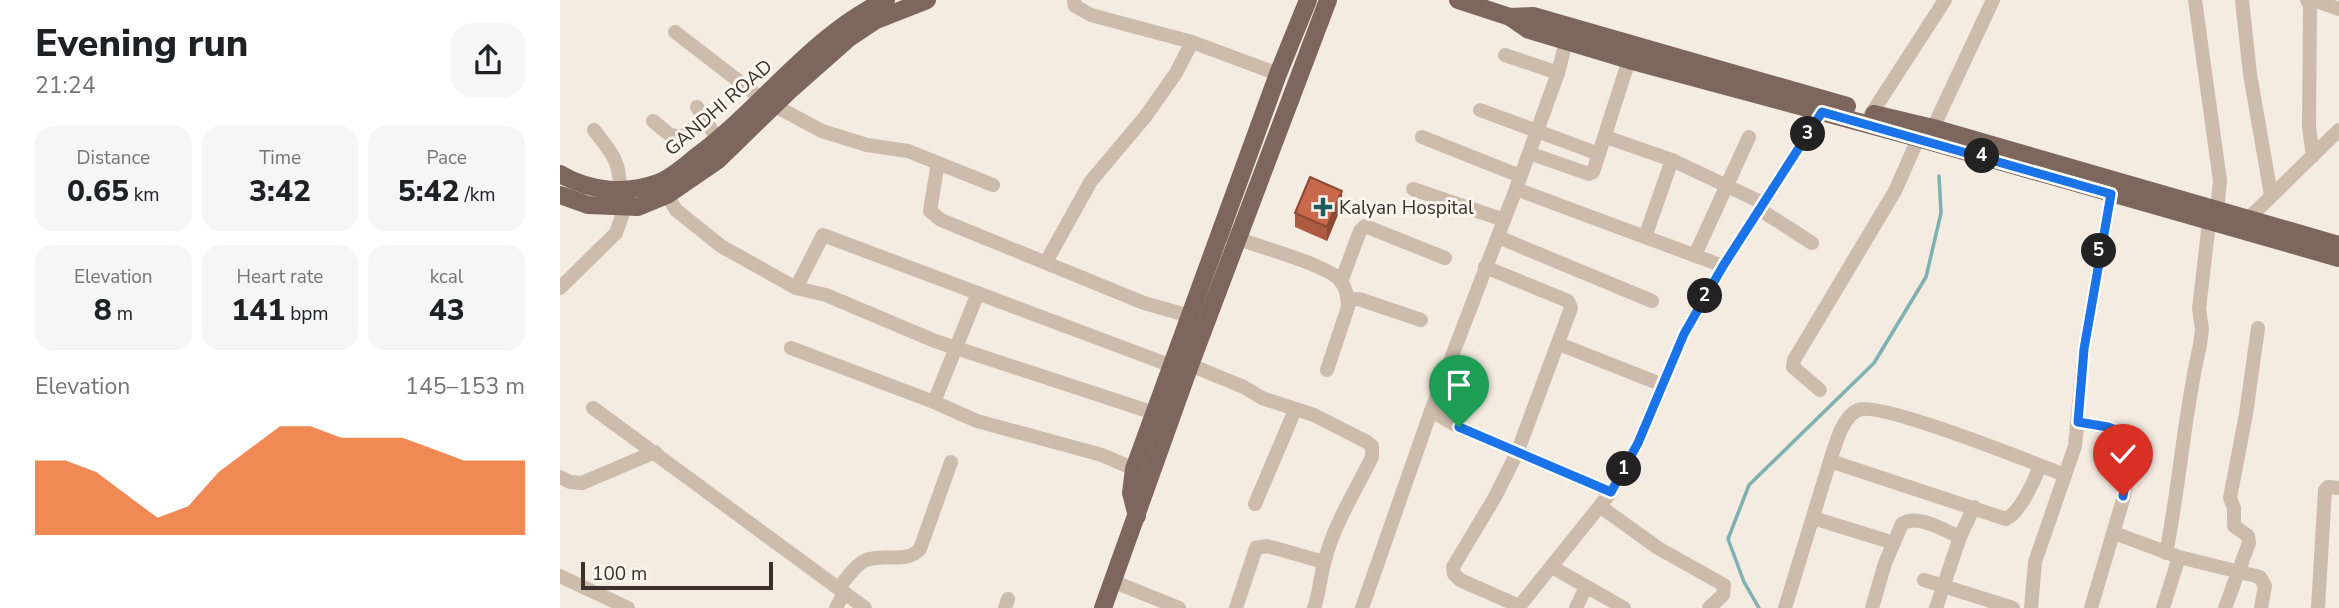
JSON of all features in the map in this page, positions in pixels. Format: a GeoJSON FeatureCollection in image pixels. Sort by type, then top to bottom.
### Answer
{"type":"FeatureCollection","features":[{"type":"Feature","properties":{"kind":"main road"},"geometry":{"type":"LineString","coordinates":[[560,195],[588,205],[620,198],[638,206],[667,195],[718,160],[768,103],[849,38],[876,20],[927,0]]}},
{"type":"Feature","properties":{"kind":"main road"},"geometry":{"type":"LineString","coordinates":[[1138,516],[1131,493],[1135,469],[1278,74],[1308,0]]}},
{"type":"Feature","properties":{"kind":"main road"},"geometry":{"type":"LineString","coordinates":[[1103,608],[1190,365],[1328,0]]}},
{"type":"Feature","properties":{"kind":"main road"},"geometry":{"type":"LineString","coordinates":[[1458,0],[1510,17],[1530,30],[1629,60],[1822,112],[1925,130],[2339,258]]}},
{"type":"Feature","properties":{"kind":"main road","name":"GANDHI ROAD"},"geometry":{"type":"LineString","coordinates":[[560,174],[579,185],[620,198],[659,183],[768,103],[822,42],[884,1]]}},
{"type":"Feature","properties":{"kind":"main road"},"geometry":{"type":"LineString","coordinates":[[1510,17],[1533,16],[1868,118]]}},
{"type":"Feature","properties":{"kind":"main road"},"geometry":{"type":"LineString","coordinates":[[1925,130],[2111,194],[2214,218],[2249,218],[2339,245]]}},
{"type":"Feature","properties":{"kind":"street"},"geometry":{"type":"LineString","coordinates":[[1074,0],[1075,6],[1091,15],[1192,42],[1278,74]]}},
{"type":"Feature","properties":{"kind":"street"},"geometry":{"type":"LineString","coordinates":[[1868,118],[1945,0]]}},
{"type":"Feature","properties":{"kind":"street"},"geometry":{"type":"LineString","coordinates":[[1820,390],[1796,372],[1793,368],[1794,360],[1895,191],[1993,0]]}},
{"type":"Feature","properties":{"kind":"street"},"geometry":{"type":"LineString","coordinates":[[2163,608],[2172,555],[2172,517],[2179,460],[2200,345],[2202,328],[2199,309],[2220,181],[2195,0]]}},
{"type":"Feature","properties":{"kind":"street"},"geometry":{"type":"LineString","coordinates":[[2242,0],[2250,74],[2271,195]]}},
{"type":"Feature","properties":{"kind":"street"},"geometry":{"type":"LineString","coordinates":[[2307,0],[2310,5],[2309,127],[2313,156]]}},
{"type":"Feature","properties":{"kind":"street"},"geometry":{"type":"LineString","coordinates":[[2313,0],[2339,9]]}},
{"type":"Feature","properties":{"kind":"street"},"geometry":{"type":"LineString","coordinates":[[675,33],[768,103],[822,131],[867,145],[908,151],[993,185]]}},
{"type":"Feature","properties":{"kind":"street"},"geometry":{"type":"LineString","coordinates":[[1362,608],[1431,411],[1558,73],[1566,41]]}},
{"type":"Feature","properties":{"kind":"street"},"geometry":{"type":"LineString","coordinates":[[1046,262],[1091,181],[1145,117],[1176,73],[1192,42]]}},
{"type":"Feature","properties":{"kind":"street"},"geometry":{"type":"LineString","coordinates":[[1505,55],[1558,73]]}},
{"type":"Feature","properties":{"kind":"street"},"geometry":{"type":"LineString","coordinates":[[1529,153],[1589,174],[1593,172],[1629,60]]}},
{"type":"Feature","properties":{"kind":"street"},"geometry":{"type":"LineString","coordinates":[[697,107],[718,140]]}},
{"type":"Feature","properties":{"kind":"street"},"geometry":{"type":"LineString","coordinates":[[1480,110],[1599,154]]}},
{"type":"Feature","properties":{"kind":"street"},"geometry":{"type":"LineString","coordinates":[[1485,267],[1567,301],[1571,308],[1517,453],[1495,497],[1457,558],[1454,573],[1460,580],[1518,607],[1611,492],[1638,443],[1684,334],[1723,266],[1822,112]]}},
{"type":"Feature","properties":{"kind":"street"},"geometry":{"type":"LineString","coordinates":[[653,121],[670,135],[682,138],[705,120]]}},
{"type":"Feature","properties":{"kind":"street"},"geometry":{"type":"LineString","coordinates":[[560,288],[616,233],[622,216],[620,170],[614,156],[594,130]]}},
{"type":"Feature","properties":{"kind":"street"},"geometry":{"type":"LineString","coordinates":[[2249,218],[2339,130]]}},
{"type":"Feature","properties":{"kind":"street"},"geometry":{"type":"LineString","coordinates":[[1422,137],[1518,183],[1645,237],[1723,266]]}},
{"type":"Feature","properties":{"kind":"street"},"geometry":{"type":"LineString","coordinates":[[1605,137],[1672,160],[1726,186],[1761,206],[1812,243]]}},
{"type":"Feature","properties":{"kind":"street"},"geometry":{"type":"LineString","coordinates":[[1695,255],[1749,137]]}},
{"type":"Feature","properties":{"kind":"street"},"geometry":{"type":"LineString","coordinates":[[1645,237],[1672,160]]}},
{"type":"Feature","properties":{"kind":"street"},"geometry":{"type":"LineString","coordinates":[[938,163],[930,211],[941,220],[1144,303],[1190,316]]}},
{"type":"Feature","properties":{"kind":"street"},"geometry":{"type":"LineString","coordinates":[[1413,189],[1504,220]]}},
{"type":"Feature","properties":{"kind":"street"},"geometry":{"type":"LineString","coordinates":[[2031,608],[2035,562],[2075,446],[2084,349],[2111,194]]}},
{"type":"Feature","properties":{"kind":"street"},"geometry":{"type":"LineString","coordinates":[[667,195],[676,210],[721,246],[796,288],[826,295],[954,348],[1154,412]]}},
{"type":"Feature","properties":{"kind":"street"},"geometry":{"type":"LineString","coordinates":[[1341,282],[1364,226],[1445,258]]}},
{"type":"Feature","properties":{"kind":"street"},"geometry":{"type":"LineString","coordinates":[[1221,232],[1307,262],[1341,282],[1348,307],[1327,370]]}},
{"type":"Feature","properties":{"kind":"street"},"geometry":{"type":"LineString","coordinates":[[796,288],[823,236],[1172,366]]}},
{"type":"Feature","properties":{"kind":"street"},"geometry":{"type":"LineString","coordinates":[[1498,237],[1652,300]]}},
{"type":"Feature","properties":{"kind":"street"},"geometry":{"type":"LineString","coordinates":[[934,402],[978,293]]}},
{"type":"Feature","properties":{"kind":"street"},"geometry":{"type":"LineString","coordinates":[[1348,300],[1359,299],[1421,320]]}},
{"type":"Feature","properties":{"kind":"street"},"geometry":{"type":"LineString","coordinates":[[2225,608],[2250,539],[2234,526],[2231,498],[2258,328]]}},
{"type":"Feature","properties":{"kind":"street"},"geometry":{"type":"LineString","coordinates":[[1559,344],[1663,385]]}},
{"type":"Feature","properties":{"kind":"street"},"geometry":{"type":"LineString","coordinates":[[790,348],[977,421],[1102,455],[1135,469]]}},
{"type":"Feature","properties":{"kind":"street"},"geometry":{"type":"LineString","coordinates":[[1190,365],[1244,387],[1262,398],[1314,415],[1367,442],[1373,451],[1333,537],[1324,562],[1314,608]]}},
{"type":"Feature","properties":{"kind":"street"},"geometry":{"type":"LineString","coordinates":[[593,408],[865,608]]}},
{"type":"Feature","properties":{"kind":"street"},"geometry":{"type":"LineString","coordinates":[[1785,608],[1830,461],[1848,417],[1858,410],[1872,408],[1937,428],[2065,475]]}},
{"type":"Feature","properties":{"kind":"street"},"geometry":{"type":"LineString","coordinates":[[1255,504],[1295,410]]}},
{"type":"Feature","properties":{"kind":"street"},"geometry":{"type":"LineString","coordinates":[[1431,411],[1459,427],[1611,492]]}},
{"type":"Feature","properties":{"kind":"street"},"geometry":{"type":"LineString","coordinates":[[2078,422],[2108,427],[2133,436],[2114,533],[2091,608]]}},
{"type":"Feature","properties":{"kind":"street"},"geometry":{"type":"LineString","coordinates":[[560,477],[570,482],[582,483],[655,452]]}},
{"type":"Feature","properties":{"kind":"street"},"geometry":{"type":"LineString","coordinates":[[1830,461],[2006,519],[2029,491],[2040,466]]}},
{"type":"Feature","properties":{"kind":"street"},"geometry":{"type":"LineString","coordinates":[[836,608],[841,590],[864,561],[878,557],[915,555],[920,549],[951,462]]}},
{"type":"Feature","properties":{"kind":"street"},"geometry":{"type":"LineString","coordinates":[[2318,608],[2325,490],[2328,487],[2339,488]]}},
{"type":"Feature","properties":{"kind":"street"},"geometry":{"type":"LineString","coordinates":[[1601,507],[1658,548],[1724,585],[1723,594],[1709,608]]}},
{"type":"Feature","properties":{"kind":"street"},"geometry":{"type":"LineString","coordinates":[[1936,608],[1960,537],[1974,508]]}},
{"type":"Feature","properties":{"kind":"street"},"geometry":{"type":"LineString","coordinates":[[1813,518],[1894,542]]}},
{"type":"Feature","properties":{"kind":"street"},"geometry":{"type":"LineString","coordinates":[[1872,608],[1885,563],[1902,524],[1910,519],[1960,537]]}},
{"type":"Feature","properties":{"kind":"street"},"geometry":{"type":"LineString","coordinates":[[2114,533],[2172,555],[2260,577],[2265,586],[2260,608]]}},
{"type":"Feature","properties":{"kind":"street"},"geometry":{"type":"LineString","coordinates":[[1236,608],[1256,548],[1267,546],[1324,562]]}},
{"type":"Feature","properties":{"kind":"street"},"geometry":{"type":"LineString","coordinates":[[1552,567],[1624,608]]}},
{"type":"Feature","properties":{"kind":"street"},"geometry":{"type":"LineString","coordinates":[[560,576],[628,608]]}},
{"type":"Feature","properties":{"kind":"street"},"geometry":{"type":"LineString","coordinates":[[1924,580],[2007,607]]}},
{"type":"Feature","properties":{"kind":"street"},"geometry":{"type":"LineString","coordinates":[[1112,581],[1179,608]]}},
{"type":"Feature","properties":{"kind":"street"},"geometry":{"type":"LineString","coordinates":[[1576,608],[1586,587]]}},
{"type":"Feature","properties":{"kind":"building"},"geometry":{"type":"Polygon","coordinates":[[[1310,177],[1342,191],[1327,227],[1295,213],[1310,177]]]}},
{"type":"Feature","properties":{"kind":"waterway"},"geometry":{"type":"LineString","coordinates":[[1759,608],[1744,582],[1728,539],[1749,485],[1874,363],[1926,277],[1941,213],[1939,176]]}},
{"type":"Feature","properties":{"kind":"place","name":"Kalyan Hospital"},"geometry":{"type":"Point","coordinates":[1323,207]}},
{"type":"Feature","properties":{"kind":"route"},"geometry":{"type":"LineString","coordinates":[[1459,427],[1611,492],[1638,443],[1684,334],[1723,266],[1822,112],[2111,194],[2084,349],[2078,422],[2108,427],[2133,436],[2123,496]]}}]}
